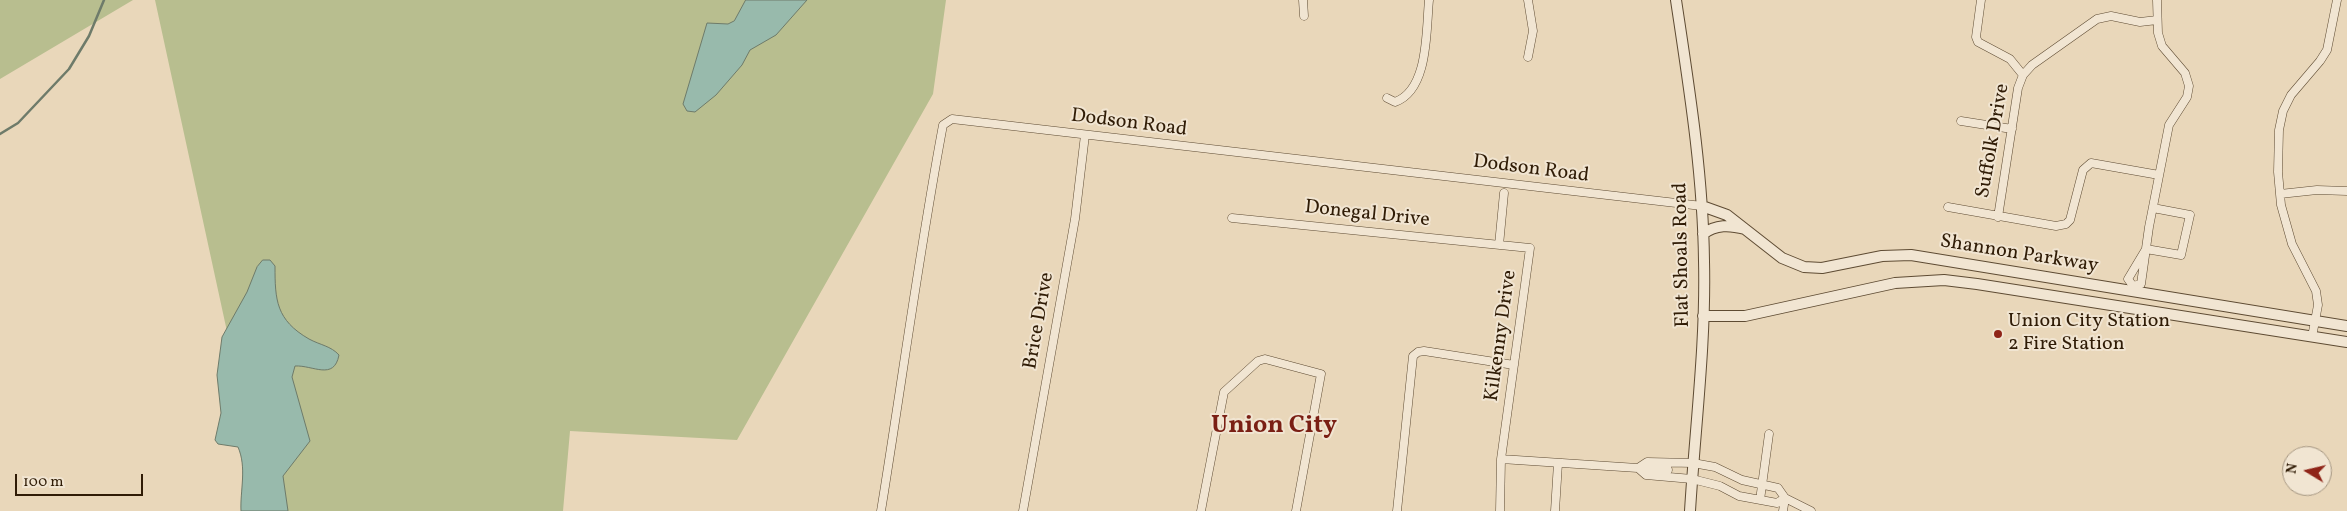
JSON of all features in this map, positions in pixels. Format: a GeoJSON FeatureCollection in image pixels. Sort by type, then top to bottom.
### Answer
{"type":"FeatureCollection","features":[{"type":"Feature","properties":{"kind":"street"},"geometry":{"type":"LineString","coordinates":[[1303,0],[1304,16]]}},
{"type":"Feature","properties":{"kind":"street"},"geometry":{"type":"LineString","coordinates":[[1387,98],[1395,102],[1402,99],[1414,87],[1421,72],[1429,0]]}},
{"type":"Feature","properties":{"kind":"street"},"geometry":{"type":"LineString","coordinates":[[1528,0],[1533,31],[1528,57]]}},
{"type":"Feature","properties":{"kind":"street","name":"Flat Shoals Road"},"geometry":{"type":"LineString","coordinates":[[1676,0],[1695,130],[1703,234],[1703,316],[1690,511]]}},
{"type":"Feature","properties":{"kind":"street"},"geometry":{"type":"LineString","coordinates":[[1981,0],[1976,37],[1978,42],[2010,59],[2023,75]]}},
{"type":"Feature","properties":{"kind":"street"},"geometry":{"type":"LineString","coordinates":[[2153,208],[2190,215],[2181,255],[2146,249],[2153,208],[2159,175],[2170,125],[2187,97],[2189,86],[2185,73],[2162,46],[2158,34],[2158,0]]}},
{"type":"Feature","properties":{"kind":"street"},"geometry":{"type":"LineString","coordinates":[[2312,337],[2318,305],[2316,291],[2292,244],[2280,194],[2278,172],[2280,130],[2283,111],[2291,95],[2327,50],[2337,0]]}},
{"type":"Feature","properties":{"kind":"street","name":"Suffolk Drive"},"geometry":{"type":"LineString","coordinates":[[1998,216],[2018,88],[2023,75],[2032,65],[2097,19],[2111,16],[2140,22],[2157,20]]}},
{"type":"Feature","properties":{"kind":"street","name":"Dodson Road"},"geometry":{"type":"LineString","coordinates":[[881,511],[908,344],[926,213],[943,124],[952,119],[1702,206]]}},
{"type":"Feature","properties":{"kind":"street"},"geometry":{"type":"LineString","coordinates":[[1961,121],[2012,129]]}},
{"type":"Feature","properties":{"kind":"street","name":"Brice Drive"},"geometry":{"type":"LineString","coordinates":[[1023,511],[1074,219],[1085,135]]}},
{"type":"Feature","properties":{"kind":"street"},"geometry":{"type":"LineString","coordinates":[[1948,207],[2056,226],[2066,224],[2073,215],[2082,170],[2091,163],[2159,175]]}},
{"type":"Feature","properties":{"kind":"street"},"geometry":{"type":"LineString","coordinates":[[2280,194],[2317,190],[2347,191]]}},
{"type":"Feature","properties":{"kind":"street","name":"Kilkenny Drive"},"geometry":{"type":"LineString","coordinates":[[1500,511],[1502,459],[1530,248],[1499,245],[1504,193]]}},
{"type":"Feature","properties":{"kind":"street","name":"Shannon Parkway"},"geometry":{"type":"LineString","coordinates":[[1702,206],[1727,215],[1749,230],[1782,258],[1804,267],[1822,268],[1882,256],[1911,255],[2347,326]]}},
{"type":"Feature","properties":{"kind":"street","name":"Donegal Drive"},"geometry":{"type":"LineString","coordinates":[[1232,218],[1499,245]]}},
{"type":"Feature","properties":{"kind":"street"},"geometry":{"type":"LineString","coordinates":[[1703,234],[1711,228],[1723,226],[1749,230]]}},
{"type":"Feature","properties":{"kind":"street","name":"Shannon Parkway"},"geometry":{"type":"LineString","coordinates":[[1703,316],[1744,316],[1880,285],[1944,280],[2347,342]]}},
{"type":"Feature","properties":{"kind":"street"},"geometry":{"type":"LineString","coordinates":[[1397,511],[1413,356],[1418,352],[1424,351],[1514,365]]}},
{"type":"Feature","properties":{"kind":"street"},"geometry":{"type":"LineString","coordinates":[[1202,511],[1224,392],[1258,361],[1265,359],[1321,374],[1296,511]]}},
{"type":"Feature","properties":{"kind":"street"},"geometry":{"type":"LineString","coordinates":[[1760,500],[1769,434]]}},
{"type":"Feature","properties":{"kind":"street"},"geometry":{"type":"LineString","coordinates":[[1502,459],[1638,468],[1647,462],[1692,479],[1720,486],[1739,496],[1777,503],[1785,498]]}},
{"type":"Feature","properties":{"kind":"street"},"geometry":{"type":"LineString","coordinates":[[1555,511],[1558,463]]}},
{"type":"Feature","properties":{"kind":"street"},"geometry":{"type":"LineString","coordinates":[[1638,468],[1646,475],[1693,463],[1715,468],[1742,480],[1778,488],[1785,498],[1811,511]]}},
{"type":"Feature","properties":{"kind":"street"},"geometry":{"type":"LineString","coordinates":[[1783,511],[1785,498]]}},
{"type":"Feature","properties":{"kind":"green space"},"geometry":{"type":"Polygon","coordinates":[[[0,0],[133,0],[0,79],[0,0]]]}},
{"type":"Feature","properties":{"kind":"green space"},"geometry":{"type":"Polygon","coordinates":[[[155,0],[946,0],[933,94],[737,440],[570,431],[563,511],[266,511],[155,0]]]}},
{"type":"Feature","properties":{"kind":"shaded area"},"geometry":{"type":"Polygon","coordinates":[[[746,0],[807,0],[776,35],[750,50],[742,65],[716,95],[695,112],[687,111],[683,104],[707,23],[728,24],[734,21],[746,0]]]}},
{"type":"Feature","properties":{"kind":"shaded area"},"geometry":{"type":"Polygon","coordinates":[[[263,260],[270,260],[275,266],[277,299],[284,317],[298,332],[339,355],[333,368],[328,370],[295,366],[292,377],[310,441],[283,476],[288,511],[241,511],[243,471],[241,455],[238,447],[218,444],[215,440],[221,413],[217,375],[222,337],[247,292],[257,267],[263,260]]]}},
{"type":"Feature","properties":{"kind":"waterway"},"geometry":{"type":"LineString","coordinates":[[0,134],[18,123],[69,69],[89,36],[104,0]]}},
{"type":"Feature","properties":{"kind":"place","name":"Union City Station 2 Fire Station"},"geometry":{"type":"Point","coordinates":[1998,334]}},
{"type":"Feature","properties":{"kind":"district","name":"Union City"},"geometry":{"type":"Point","coordinates":[1274,427]}}]}
